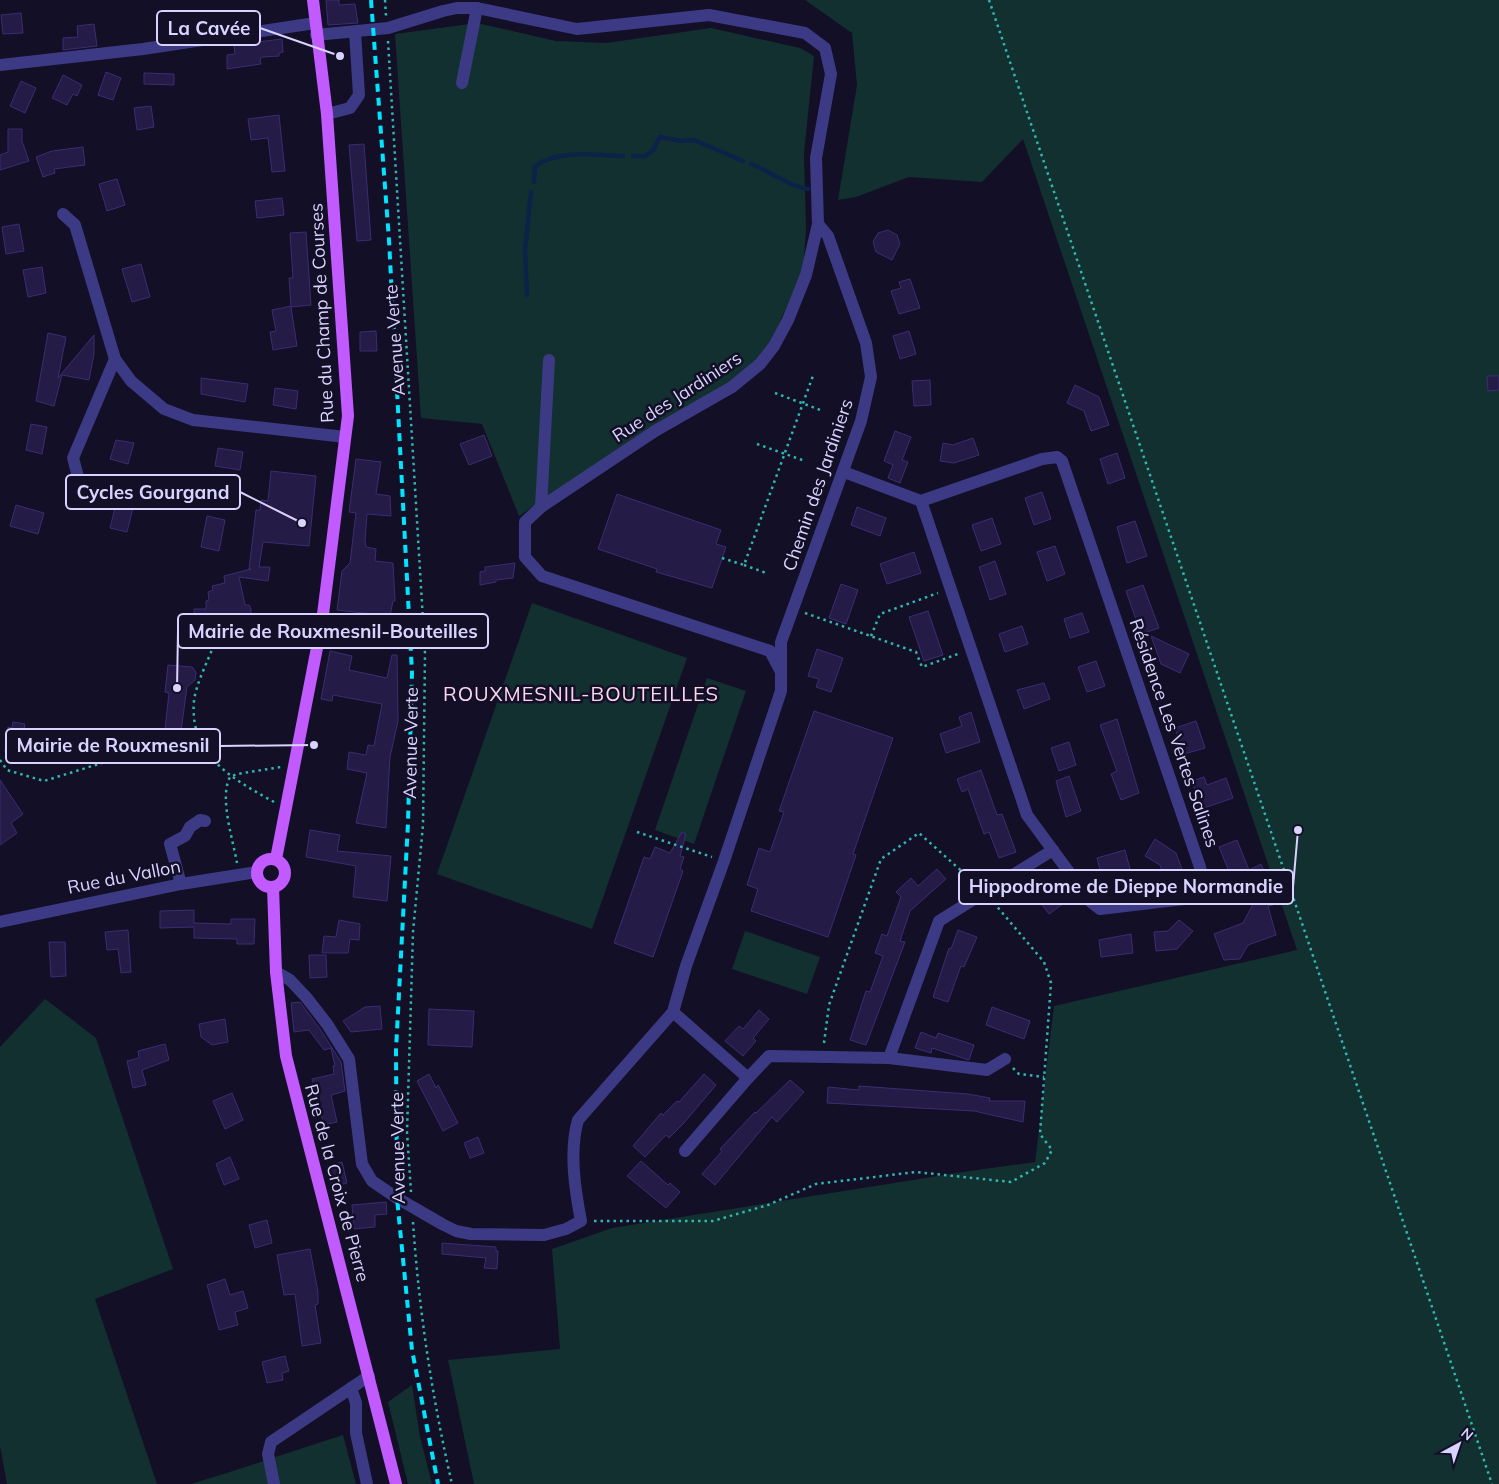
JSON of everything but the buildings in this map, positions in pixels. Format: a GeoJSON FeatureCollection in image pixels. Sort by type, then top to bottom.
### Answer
{"type":"FeatureCollection","features":[{"type":"Feature","properties":{"kind":"main road","name":"Rue du Champ de Courses"},"geometry":{"type":"LineString","coordinates":[[276,859],[292,767],[322,622],[348,416],[345,350],[327,114],[315,29],[313,0]]}},
{"type":"Feature","properties":{"kind":"main road"},"geometry":{"type":"LineString","coordinates":[[276,859],[283,865],[285,874],[281,883],[273,887],[263,885],[256,872],[263,861],[276,859]]}},
{"type":"Feature","properties":{"kind":"main road","name":"Rue de la Croix de Pierre"},"geometry":{"type":"LineString","coordinates":[[273,887],[276,972],[281,1026],[295,1096],[396,1484]]}},
{"type":"Feature","properties":{"kind":"street","name":"Rue des Jardiniers"},"geometry":{"type":"LineString","coordinates":[[0,65],[315,29],[355,32],[388,28],[457,8],[477,8],[577,29],[709,15],[805,33],[825,48],[831,74],[816,158],[818,224],[806,275],[788,320],[774,346],[760,364],[739,374],[541,508],[525,522],[525,557],[542,576],[770,651],[782,674]]}},
{"type":"Feature","properties":{"kind":"street"},"geometry":{"type":"LineString","coordinates":[[462,83],[477,8]]}},
{"type":"Feature","properties":{"kind":"street"},"geometry":{"type":"LineString","coordinates":[[327,114],[350,108],[359,95],[355,32]]}},
{"type":"Feature","properties":{"kind":"street"},"geometry":{"type":"LineString","coordinates":[[63,214],[75,225],[115,359],[131,381],[164,409],[192,420],[345,437]]}},
{"type":"Feature","properties":{"kind":"street","name":"Chemin des Jardiniers"},"geometry":{"type":"LineString","coordinates":[[673,1012],[686,966],[724,861],[781,691],[781,642],[862,421],[871,377],[866,343],[828,236],[818,224]]}},
{"type":"Feature","properties":{"kind":"street"},"geometry":{"type":"LineString","coordinates":[[80,484],[73,458],[115,359]]}},
{"type":"Feature","properties":{"kind":"street"},"geometry":{"type":"LineString","coordinates":[[541,508],[549,360]]}},
{"type":"Feature","properties":{"kind":"street","name":"Résidence Les Vertes Salines"},"geometry":{"type":"LineString","coordinates":[[1057,457],[1062,461],[1204,881],[1202,888],[1184,899],[1100,909],[1091,902],[1027,815],[921,501],[1042,459],[1057,457]]}},
{"type":"Feature","properties":{"kind":"street"},"geometry":{"type":"LineString","coordinates":[[844,472],[921,501]]}},
{"type":"Feature","properties":{"kind":"street"},"geometry":{"type":"LineString","coordinates":[[181,884],[170,844],[185,836],[190,828],[200,820],[205,821]]}},
{"type":"Feature","properties":{"kind":"street"},"geometry":{"type":"LineString","coordinates":[[890,1058],[939,921],[1053,850]]}},
{"type":"Feature","properties":{"kind":"street","name":"Rue du Vallon"},"geometry":{"type":"LineString","coordinates":[[0,922],[181,884],[256,872]]}},
{"type":"Feature","properties":{"kind":"street"},"geometry":{"type":"LineString","coordinates":[[276,972],[290,980],[306,997],[327,1024],[349,1059],[364,1170],[379,1187],[449,1227],[471,1234],[544,1236],[566,1230],[582,1221],[576,1196],[574,1134],[578,1120],[673,1012],[748,1078]]}},
{"type":"Feature","properties":{"kind":"street"},"geometry":{"type":"LineString","coordinates":[[685,1151],[769,1056],[890,1058],[987,1070],[1005,1059]]}},
{"type":"Feature","properties":{"kind":"street"},"geometry":{"type":"LineString","coordinates":[[274,1484],[268,1454],[271,1442],[369,1376]]}},
{"type":"Feature","properties":{"kind":"street"},"geometry":{"type":"LineString","coordinates":[[351,1388],[356,1403],[356,1433],[367,1484]]}},
{"type":"Feature","properties":{"kind":"path","name":"Avenue Verte"},"geometry":{"type":"LineString","coordinates":[[385,0],[425,653],[423,825],[413,932],[408,1132],[412,1206],[426,1356],[437,1419],[452,1484]]}},
{"type":"Feature","properties":{"kind":"path"},"geometry":{"type":"LineString","coordinates":[[989,0],[1492,1484]]}},
{"type":"Feature","properties":{"kind":"path"},"geometry":{"type":"LineString","coordinates":[[744,565],[814,373]]}},
{"type":"Feature","properties":{"kind":"path"},"geometry":{"type":"LineString","coordinates":[[775,393],[823,411]]}},
{"type":"Feature","properties":{"kind":"path"},"geometry":{"type":"LineString","coordinates":[[757,444],[805,461]]}},
{"type":"Feature","properties":{"kind":"path"},"geometry":{"type":"LineString","coordinates":[[722,558],[766,573]]}},
{"type":"Feature","properties":{"kind":"path"},"geometry":{"type":"LineString","coordinates":[[871,636],[880,614],[951,588]]}},
{"type":"Feature","properties":{"kind":"path"},"geometry":{"type":"LineString","coordinates":[[794,609],[916,652],[922,667],[971,649]]}},
{"type":"Feature","properties":{"kind":"path"},"geometry":{"type":"LineString","coordinates":[[287,802],[275,803],[230,777],[212,759],[197,736],[194,701],[213,647],[312,619],[322,622]]}},
{"type":"Feature","properties":{"kind":"path"},"geometry":{"type":"LineString","coordinates":[[0,760],[8,770],[44,781],[160,745],[181,744],[197,736]]}},
{"type":"Feature","properties":{"kind":"path"},"geometry":{"type":"LineString","coordinates":[[239,874],[226,802],[226,783],[230,777],[282,767],[292,767]]}},
{"type":"Feature","properties":{"kind":"path"},"geometry":{"type":"LineString","coordinates":[[637,832],[724,861]]}},
{"type":"Feature","properties":{"kind":"path"},"geometry":{"type":"LineString","coordinates":[[582,1221],[713,1222],[768,1206],[816,1184],[916,1172],[1012,1182],[1045,1162],[1052,1150],[1040,1134],[1051,983],[1044,962],[985,892],[919,833],[881,859],[829,1005],[822,1057]]}},
{"type":"Feature","properties":{"kind":"path"},"geometry":{"type":"LineString","coordinates":[[1005,1059],[1019,1074],[1044,1077]]}},
{"type":"Feature","properties":{"kind":"green space"},"geometry":{"type":"Polygon","coordinates":[[[805,0],[1499,0],[1499,1484],[474,1484],[448,1360],[560,1349],[552,1249],[612,1228],[1035,1162],[1054,1006],[1297,950],[1023,139],[982,182],[909,177],[856,197],[838,200],[857,85],[852,33],[805,0]]]}},
{"type":"Feature","properties":{"kind":"green space"},"geometry":{"type":"Polygon","coordinates":[[[477,23],[556,41],[606,43],[711,28],[800,48],[814,56],[804,153],[806,230],[803,270],[773,338],[743,376],[655,424],[519,516],[482,424],[421,418],[395,34],[477,23]]]}},
{"type":"Feature","properties":{"kind":"green space"},"geometry":{"type":"Polygon","coordinates":[[[532,603],[687,658],[592,929],[437,874],[532,603]]]}},
{"type":"Feature","properties":{"kind":"green space"},"geometry":{"type":"Polygon","coordinates":[[[707,678],[746,691],[694,844],[655,830],[707,678]]]}},
{"type":"Feature","properties":{"kind":"green space"},"geometry":{"type":"Polygon","coordinates":[[[745,931],[820,957],[807,994],[732,969],[745,931]]]}},
{"type":"Feature","properties":{"kind":"green space"},"geometry":{"type":"Polygon","coordinates":[[[45,999],[96,1038],[173,1269],[95,1299],[157,1484],[7,1484],[0,1446],[0,1047],[45,999]]]}},
{"type":"Feature","properties":{"kind":"green space"},"geometry":{"type":"Polygon","coordinates":[[[412,1385],[420,1437],[432,1484],[408,1484],[388,1402],[412,1385]]]}},
{"type":"Feature","properties":{"kind":"green space"},"geometry":{"type":"Polygon","coordinates":[[[343,1435],[356,1484],[191,1484],[229,1472],[343,1435]]]}},
{"type":"Feature","properties":{"kind":"waterway"},"geometry":{"type":"LineString","coordinates":[[633,156],[645,156],[653,150],[660,137],[681,141],[694,140],[743,161]]}},
{"type":"Feature","properties":{"kind":"waterway"},"geometry":{"type":"LineString","coordinates":[[534,182],[535,166],[555,157],[577,154],[623,156]]}},
{"type":"Feature","properties":{"kind":"waterway"},"geometry":{"type":"LineString","coordinates":[[751,164],[786,182],[808,189]]}},
{"type":"Feature","properties":{"kind":"waterway"},"geometry":{"type":"LineString","coordinates":[[527,295],[525,249],[531,192]]}},
{"type":"Feature","properties":{"kind":"railway"},"geometry":{"type":"LineString","coordinates":[[371,0],[389,240],[412,673],[408,823],[396,1050],[397,1198],[412,1350],[438,1484]]}},
{"type":"Feature","properties":{"kind":"place","name":"La Cavée"},"geometry":{"type":"Point","coordinates":[340,56]}},
{"type":"Feature","properties":{"kind":"place","name":"Cycles Gourgand"},"geometry":{"type":"Point","coordinates":[302,523]}},
{"type":"Feature","properties":{"kind":"place","name":"Mairie de Rouxmesnil-Bouteilles"},"geometry":{"type":"Point","coordinates":[177,688]}},
{"type":"Feature","properties":{"kind":"place","name":"Mairie de Rouxmesnil"},"geometry":{"type":"Point","coordinates":[314,745]}},
{"type":"Feature","properties":{"kind":"place","name":"Hippodrome de Dieppe Normandie"},"geometry":{"type":"Point","coordinates":[1298,830]}},
{"type":"Feature","properties":{"kind":"district","name":"ROUXMESNIL-BOUTEILLES"},"geometry":{"type":"Point","coordinates":[581,694]}}]}
